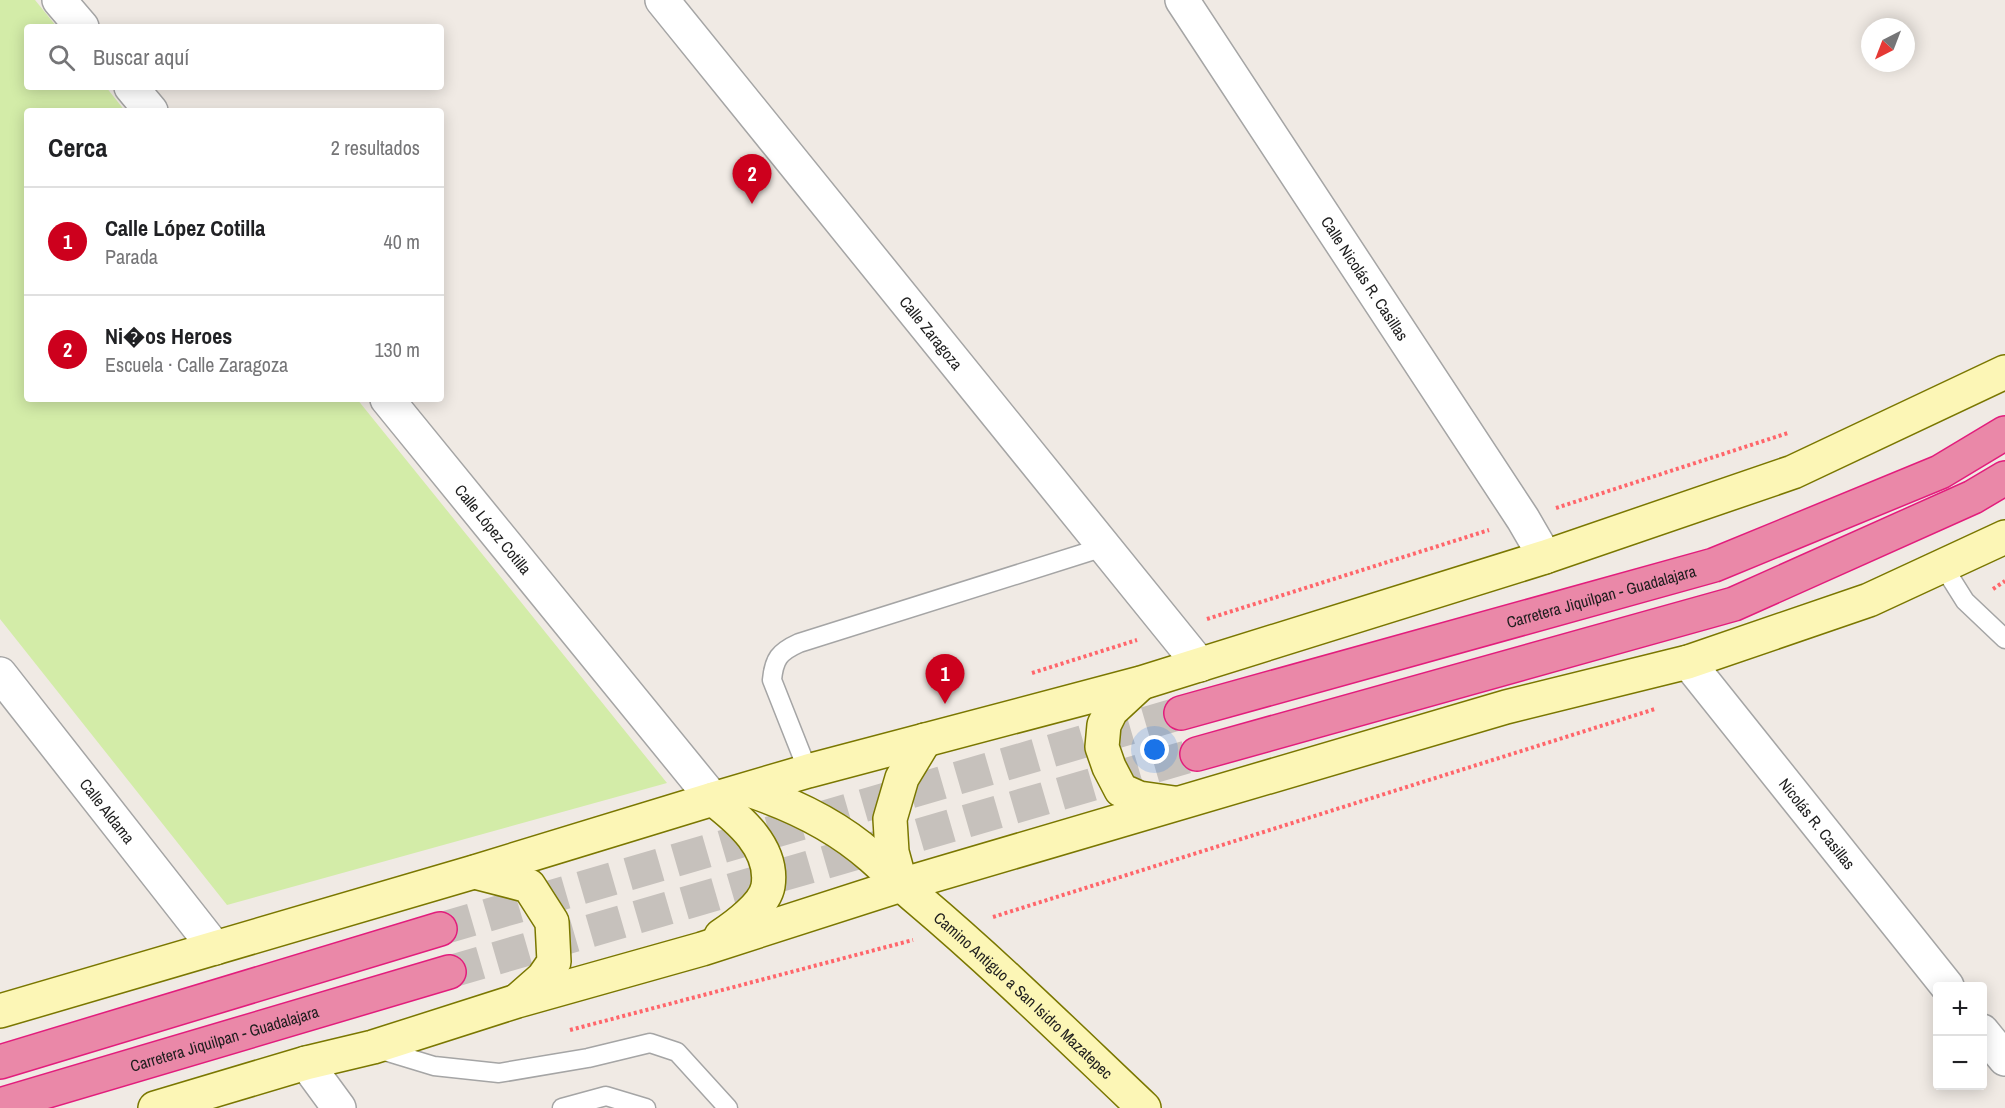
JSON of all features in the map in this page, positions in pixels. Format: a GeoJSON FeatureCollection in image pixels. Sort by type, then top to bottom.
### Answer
{"type":"FeatureCollection","features":[{"type":"Feature","properties":{"kind":"highway","name":"Carretera Jiquilpan - Guadalajara"},"geometry":{"type":"LineString","coordinates":[[1181,713],[1714,565],[1940,472],[2005,433]]}},
{"type":"Feature","properties":{"kind":"highway"},"geometry":{"type":"LineString","coordinates":[[1197,754],[1734,604],[1972,497],[2005,478]]}},
{"type":"Feature","properties":{"kind":"highway"},"geometry":{"type":"LineString","coordinates":[[0,1062],[440,929]]}},
{"type":"Feature","properties":{"kind":"highway","name":"Carretera Jiquilpan - Guadalajara"},"geometry":{"type":"LineString","coordinates":[[0,1105],[450,972]]}},
{"type":"Feature","properties":{"kind":"street"},"geometry":{"type":"LineString","coordinates":[[59,0],[79,24]]}},
{"type":"Feature","properties":{"kind":"street","name":"Calle Zaragoza"},"geometry":{"type":"LineString","coordinates":[[662,0],[1200,665]]}},
{"type":"Feature","properties":{"kind":"street","name":"Calle Nicolás R. Casillas"},"geometry":{"type":"LineString","coordinates":[[1182,0],[1523,519],[1545,557]]}},
{"type":"Feature","properties":{"kind":"street"},"geometry":{"type":"LineString","coordinates":[[133,90],[148,108]]}},
{"type":"Feature","properties":{"kind":"street"},"geometry":{"type":"LineString","coordinates":[[0,1011],[808,771],[1141,683],[1545,557],[1793,472],[2005,372]]}},
{"type":"Feature","properties":{"kind":"street","name":"Calle López Cotilla"},"geometry":{"type":"LineString","coordinates":[[389,402],[713,799]]}},
{"type":"Feature","properties":{"kind":"street"},"geometry":{"type":"LineString","coordinates":[[155,1108],[202,1102],[306,1063],[373,1047],[517,1001],[702,949],[901,885],[1506,706],[1688,662],[1869,600],[2005,537]]}},
{"type":"Feature","properties":{"kind":"street","name":"Nicolás R. Casillas"},"geometry":{"type":"LineString","coordinates":[[1688,662],[1943,982]]}},
{"type":"Feature","properties":{"kind":"street","name":"Calle Aldama"},"geometry":{"type":"LineString","coordinates":[[0,674],[215,948]]}},
{"type":"Feature","properties":{"kind":"street"},"geometry":{"type":"LineString","coordinates":[[1141,683],[1111,711],[1104,724],[1102,747],[1121,790],[1139,798],[1179,803]]}},
{"type":"Feature","properties":{"kind":"street"},"geometry":{"type":"LineString","coordinates":[[901,885],[892,852],[890,819],[902,778],[926,740]]}},
{"type":"Feature","properties":{"kind":"street","name":"Camino Antiguo a San Isidro Mazatepec"},"geometry":{"type":"LineString","coordinates":[[749,790],[788,803],[827,824],[872,857],[901,885],[954,929],[1144,1108]]}},
{"type":"Feature","properties":{"kind":"street"},"geometry":{"type":"LineString","coordinates":[[702,949],[735,927],[758,905],[768,887],[768,867],[760,848],[747,828],[713,799]]}},
{"type":"Feature","properties":{"kind":"street"},"geometry":{"type":"LineString","coordinates":[[474,872],[529,886],[552,922],[554,962],[543,978],[517,1001]]}},
{"type":"Feature","properties":{"kind":"street"},"geometry":{"type":"LineString","coordinates":[[1987,1036],[2005,1059]]}},
{"type":"Feature","properties":{"kind":"street"},"geometry":{"type":"LineString","coordinates":[[306,1063],[339,1108]]}},
{"type":"Feature","properties":{"kind":"lane"},"geometry":{"type":"LineString","coordinates":[[808,771],[771,680],[773,664],[784,650],[798,643],[1104,547]]}},
{"type":"Feature","properties":{"kind":"lane"},"geometry":{"type":"LineString","coordinates":[[1943,566],[1965,601],[2005,639]]}},
{"type":"Feature","properties":{"kind":"lane"},"geometry":{"type":"LineString","coordinates":[[373,1047],[434,1066],[499,1073],[588,1058],[650,1043],[677,1052],[728,1108]]}},
{"type":"Feature","properties":{"kind":"lane"},"geometry":{"type":"LineString","coordinates":[[562,1108],[606,1096],[646,1108]]}},
{"type":"Feature","properties":{"kind":"path"},"geometry":{"type":"LineString","coordinates":[[1523,519],[1796,430]]}},
{"type":"Feature","properties":{"kind":"path"},"geometry":{"type":"LineString","coordinates":[[561,1033],[954,929],[1656,709]]}},
{"type":"Feature","properties":{"kind":"green space"},"geometry":{"type":"Polygon","coordinates":[[[0,0],[35,0],[55,24],[24,24],[24,90],[108,90],[123,108],[24,108],[24,402],[359,402],[667,783],[227,905],[0,619],[0,0]]]}},
{"type":"Feature","properties":{"kind":"tunnel"},"geometry":{"type":"LineString","coordinates":[[440,929],[1181,713]]}},
{"type":"Feature","properties":{"kind":"tunnel"},"geometry":{"type":"LineString","coordinates":[[449,972],[1197,754]]}},
{"type":"Feature","properties":{"kind":"place","name":"Ni�os Heroes"},"geometry":{"type":"Point","coordinates":[752,204]}},
{"type":"Feature","properties":{"kind":"place","name":"Calle López Cotilla"},"geometry":{"type":"Point","coordinates":[945,704]}}]}
